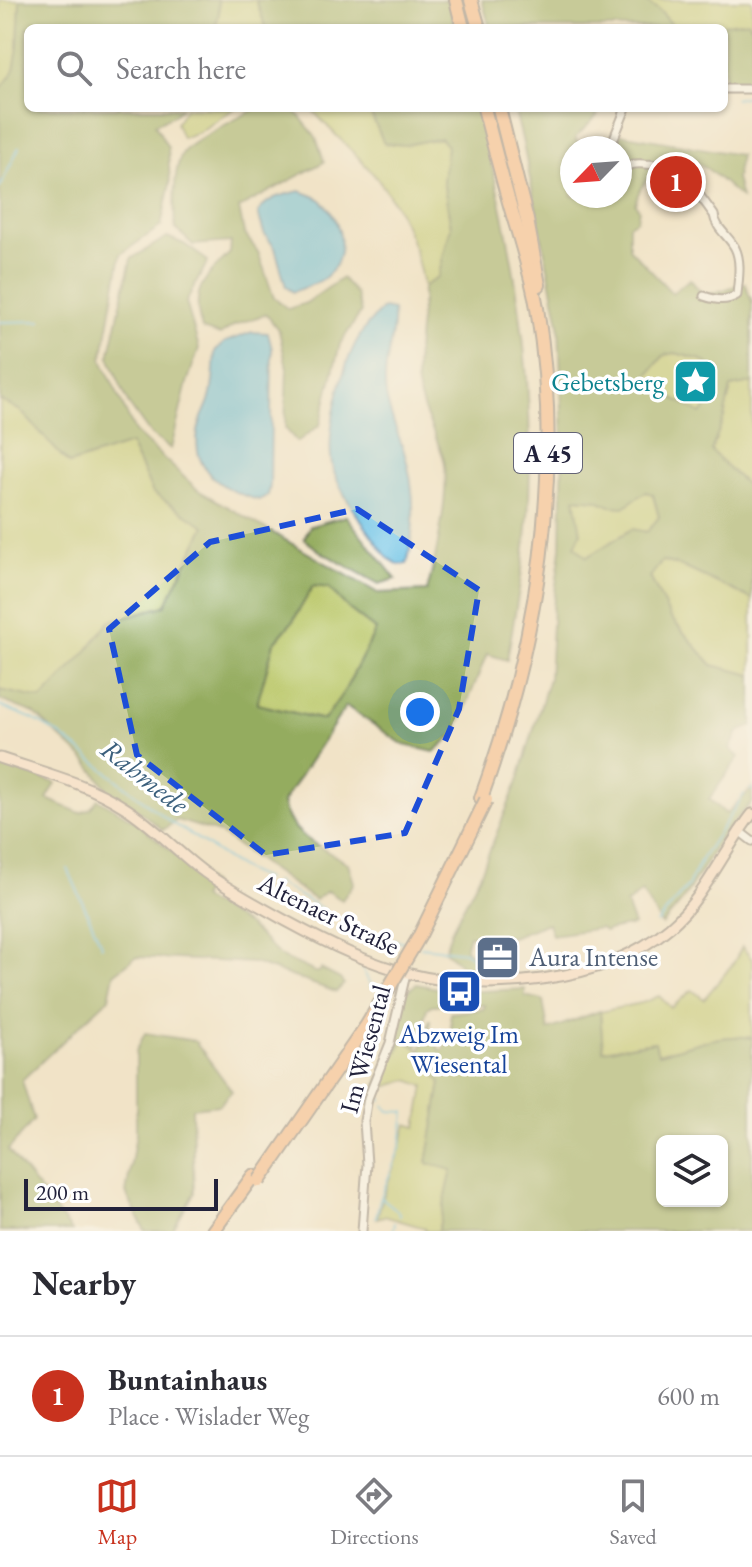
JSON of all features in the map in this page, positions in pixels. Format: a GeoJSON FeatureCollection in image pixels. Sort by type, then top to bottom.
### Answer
{"type":"FeatureCollection","features":[{"type":"Feature","properties":{"kind":"highway"},"geometry":{"type":"LineString","coordinates":[[456,0],[462,24]]}},
{"type":"Feature","properties":{"kind":"highway"},"geometry":{"type":"LineString","coordinates":[[471,0],[478,24]]}},
{"type":"Feature","properties":{"kind":"highway","name":"A 45"},"geometry":{"type":"LineString","coordinates":[[484,799],[529,635],[542,543],[548,439],[537,306],[485,112]]}},
{"type":"Feature","properties":{"kind":"highway","name":"A 45"},"geometry":{"type":"LineString","coordinates":[[221,1231],[367,1025],[419,937],[484,799],[519,698],[534,636],[547,545],[552,464],[550,380],[539,279],[500,112]]}},
{"type":"Feature","properties":{"kind":"highway","name":"A 45"},"geometry":{"type":"LineString","coordinates":[[213,1231],[256,1178]]}},
{"type":"Feature","properties":{"kind":"main road","name":"Altenaer Straße"},"geometry":{"type":"LineString","coordinates":[[0,758],[79,785],[124,806],[204,871],[242,897],[356,957],[406,974],[459,983],[509,983],[577,972],[637,950],[672,925],[692,904],[752,814]]}},
{"type":"Feature","properties":{"kind":"street"},"geometry":{"type":"LineString","coordinates":[[728,89],[752,89]]}},
{"type":"Feature","properties":{"kind":"street"},"geometry":{"type":"LineString","coordinates":[[615,136],[624,112]]}},
{"type":"Feature","properties":{"kind":"street"},"geometry":{"type":"LineString","coordinates":[[632,165],[659,164],[682,173],[735,248],[739,262],[737,295],[730,299],[713,300],[704,296]]}},
{"type":"Feature","properties":{"kind":"street"},"geometry":{"type":"LineString","coordinates":[[739,831],[752,841]]}},
{"type":"Feature","properties":{"kind":"street","name":"Im Wiesental"},"geometry":{"type":"LineString","coordinates":[[362,1231],[367,1164],[364,1121],[368,1098],[390,1043],[406,974]]}},
{"type":"Feature","properties":{"kind":"highlighted area"},"geometry":{"type":"Polygon","coordinates":[[[357,509],[479,590],[459,709],[405,833],[266,855],[137,755],[109,629],[210,542],[357,509]]]}},
{"type":"Feature","properties":{"kind":"green space"},"geometry":{"type":"Polygon","coordinates":[[[0,0],[20,0],[14,72],[0,90],[0,0]]]}},
{"type":"Feature","properties":{"kind":"green space"},"geometry":{"type":"Polygon","coordinates":[[[20,0],[218,0],[216,24],[24,24],[24,112],[177,112],[155,124],[168,148],[170,184],[161,226],[121,254],[102,360],[135,432],[198,490],[378,593],[427,591],[438,543],[445,469],[443,456],[419,396],[416,365],[423,287],[438,277],[451,227],[443,180],[447,146],[440,138],[405,145],[384,143],[370,112],[478,112],[510,252],[528,399],[528,518],[514,620],[507,660],[487,654],[455,734],[434,752],[404,745],[346,706],[283,802],[286,813],[299,832],[348,863],[354,883],[342,900],[327,891],[315,900],[219,833],[177,820],[163,830],[110,792],[87,762],[34,713],[0,700],[0,690],[42,699],[110,621],[165,606],[205,526],[153,493],[130,444],[69,464],[21,411],[0,400],[0,90],[14,71],[20,0]],[[313,586],[293,621],[274,643],[257,704],[324,720],[345,690],[376,630],[329,588],[313,586]]]}},
{"type":"Feature","properties":{"kind":"green space"},"geometry":{"type":"Polygon","coordinates":[[[218,0],[256,0],[265,24],[216,24],[218,0]]]}},
{"type":"Feature","properties":{"kind":"green space"},"geometry":{"type":"Polygon","coordinates":[[[256,0],[448,0],[454,24],[265,24],[256,0]]]}},
{"type":"Feature","properties":{"kind":"green space"},"geometry":{"type":"Polygon","coordinates":[[[482,0],[642,0],[659,10],[671,24],[489,24],[482,0]]]}},
{"type":"Feature","properties":{"kind":"green space"},"geometry":{"type":"Polygon","coordinates":[[[642,0],[752,0],[752,28],[747,22],[671,24],[659,10],[642,0]]]}},
{"type":"Feature","properties":{"kind":"green space"},"geometry":{"type":"Polygon","coordinates":[[[748,21],[752,28],[752,86],[728,86],[728,24],[723,24],[748,21]]]}},
{"type":"Feature","properties":{"kind":"green space"},"geometry":{"type":"Polygon","coordinates":[[[183,112],[229,112],[199,132],[182,138],[176,123],[183,112]]]}},
{"type":"Feature","properties":{"kind":"green space"},"geometry":{"type":"Polygon","coordinates":[[[250,112],[296,112],[316,137],[324,162],[239,208],[244,233],[258,252],[274,298],[288,309],[306,303],[342,278],[356,294],[361,312],[340,344],[320,425],[297,442],[285,428],[287,368],[279,331],[266,314],[235,325],[220,335],[202,329],[198,304],[201,286],[230,253],[231,242],[193,245],[175,228],[178,164],[186,149],[250,112]]]}},
{"type":"Feature","properties":{"kind":"green space"},"geometry":{"type":"Polygon","coordinates":[[[315,112],[370,112],[384,143],[405,145],[440,138],[448,146],[443,180],[451,227],[438,277],[423,287],[409,234],[390,197],[366,165],[315,112]]]}},
{"type":"Feature","properties":{"kind":"green space"},"geometry":{"type":"Polygon","coordinates":[[[515,112],[596,112],[598,115],[577,136],[560,136],[560,208],[632,208],[632,136],[740,155],[736,178],[741,198],[709,170],[689,158],[648,178],[635,204],[639,209],[637,220],[629,225],[629,248],[672,293],[690,279],[704,296],[745,283],[752,302],[752,383],[731,387],[711,451],[752,491],[752,599],[679,565],[662,561],[650,577],[670,617],[712,665],[752,675],[752,726],[738,732],[730,749],[739,757],[709,799],[726,814],[752,788],[752,802],[724,833],[683,900],[662,925],[642,892],[626,904],[634,925],[552,935],[548,923],[511,937],[469,935],[465,950],[482,961],[502,968],[501,976],[474,976],[445,951],[519,778],[549,678],[553,607],[561,549],[563,439],[559,323],[515,112]],[[675,353],[664,355],[647,376],[649,384],[701,414],[719,393],[719,372],[702,360],[675,353]],[[645,492],[624,507],[575,498],[581,533],[575,546],[587,557],[632,529],[647,532],[659,517],[653,494],[645,492]]]}},
{"type":"Feature","properties":{"kind":"green space"},"geometry":{"type":"Polygon","coordinates":[[[167,237],[184,244],[208,261],[186,302],[199,348],[171,449],[151,435],[128,403],[109,357],[131,259],[167,237]]]}},
{"type":"Feature","properties":{"kind":"green space"},"geometry":{"type":"Polygon","coordinates":[[[675,353],[702,360],[719,372],[719,393],[701,414],[649,385],[647,376],[664,355],[675,353]]]}},
{"type":"Feature","properties":{"kind":"green space"},"geometry":{"type":"Polygon","coordinates":[[[752,383],[752,491],[711,451],[731,387],[752,383]]]}},
{"type":"Feature","properties":{"kind":"green space"},"geometry":{"type":"Polygon","coordinates":[[[0,400],[21,411],[69,464],[130,444],[153,493],[205,526],[165,606],[110,621],[42,700],[0,690],[0,400]]]}},
{"type":"Feature","properties":{"kind":"green space"},"geometry":{"type":"Polygon","coordinates":[[[645,492],[652,493],[659,517],[647,532],[632,529],[587,557],[575,546],[574,498],[598,500],[610,506],[645,492]]]}},
{"type":"Feature","properties":{"kind":"green space"},"geometry":{"type":"Polygon","coordinates":[[[346,516],[396,579],[379,584],[321,552],[304,539],[310,526],[346,516]]]}},
{"type":"Feature","properties":{"kind":"green space"},"geometry":{"type":"Polygon","coordinates":[[[662,561],[679,565],[752,599],[752,675],[712,665],[670,617],[650,577],[662,561]]]}},
{"type":"Feature","properties":{"kind":"green space"},"geometry":{"type":"Polygon","coordinates":[[[313,586],[329,588],[376,630],[345,690],[324,720],[257,704],[274,643],[293,621],[313,586]]]}},
{"type":"Feature","properties":{"kind":"green space"},"geometry":{"type":"Polygon","coordinates":[[[0,765],[56,783],[47,799],[80,813],[90,809],[98,799],[135,821],[211,884],[201,898],[249,926],[280,956],[315,972],[321,969],[344,984],[336,992],[254,963],[136,957],[114,974],[109,998],[22,1080],[34,1120],[8,1150],[72,1231],[0,1231],[0,765]]]}},
{"type":"Feature","properties":{"kind":"green space"},"geometry":{"type":"Polygon","coordinates":[[[742,947],[752,959],[752,1038],[716,1039],[657,1054],[654,1042],[603,1050],[600,1012],[659,996],[671,1008],[692,990],[704,999],[733,964],[742,947]]]}},
{"type":"Feature","properties":{"kind":"green space"},"geometry":{"type":"Polygon","coordinates":[[[416,984],[459,992],[525,989],[525,996],[543,1000],[548,1030],[600,1011],[603,1050],[655,1042],[658,1054],[717,1039],[752,1038],[752,1231],[438,1231],[452,1170],[427,1163],[441,1083],[420,1051],[430,1019],[429,1035],[442,1050],[452,1037],[450,1013],[484,1009],[485,1005],[432,1005],[427,1008],[417,1048],[404,1040],[389,1065],[385,1087],[377,1086],[397,1033],[406,992],[416,984]]]}},
{"type":"Feature","properties":{"kind":"green space"},"geometry":{"type":"Polygon","coordinates":[[[145,1033],[195,1041],[232,1091],[219,1105],[192,1108],[194,1193],[172,1231],[145,1231],[126,1193],[136,1134],[136,1051],[145,1033]]]}},
{"type":"Feature","properties":{"kind":"green space"},"geometry":{"type":"Polygon","coordinates":[[[404,1039],[417,1048],[441,1083],[427,1163],[452,1170],[438,1231],[425,1231],[425,1228],[384,1216],[377,1218],[407,1124],[417,1127],[424,1086],[408,1080],[385,1087],[389,1065],[404,1039]]]}},
{"type":"Feature","properties":{"kind":"water"},"geometry":{"type":"Polygon","coordinates":[[[300,191],[320,199],[329,210],[339,230],[340,251],[332,271],[323,279],[293,292],[286,287],[275,248],[264,233],[258,213],[270,200],[300,191]]]}},
{"type":"Feature","properties":{"kind":"water"},"geometry":{"type":"Polygon","coordinates":[[[383,308],[393,310],[385,372],[386,395],[407,462],[412,491],[412,535],[407,564],[398,564],[388,558],[365,527],[337,480],[331,455],[336,401],[346,365],[361,333],[383,308]]]}},
{"type":"Feature","properties":{"kind":"water"},"geometry":{"type":"Polygon","coordinates":[[[252,332],[268,333],[272,349],[270,486],[268,495],[259,500],[232,490],[210,475],[198,453],[197,439],[211,394],[215,351],[225,342],[252,332]]]}},
{"type":"Feature","properties":{"kind":"waterway"},"geometry":{"type":"LineString","coordinates":[[735,99],[752,95]]}},
{"type":"Feature","properties":{"kind":"waterway"},"geometry":{"type":"LineString","coordinates":[[0,187],[19,147]]}},
{"type":"Feature","properties":{"kind":"waterway"},"geometry":{"type":"LineString","coordinates":[[0,322],[41,321]]}},
{"type":"Feature","properties":{"kind":"waterway","name":"Rahmede"},"geometry":{"type":"LineString","coordinates":[[0,706],[33,719],[59,734],[173,824],[241,868],[266,879]]}},
{"type":"Feature","properties":{"kind":"waterway","name":"Rahmede"},"geometry":{"type":"LineString","coordinates":[[657,923],[688,886],[702,858],[744,794]]}},
{"type":"Feature","properties":{"kind":"waterway"},"geometry":{"type":"LineString","coordinates":[[68,869],[102,946]]}},
{"type":"Feature","properties":{"kind":"waterway","name":"Rahmede"},"geometry":{"type":"LineString","coordinates":[[275,882],[325,910]]}},
{"type":"Feature","properties":{"kind":"waterway","name":"Rahmede"},"geometry":{"type":"LineString","coordinates":[[368,932],[382,936]]}},
{"type":"Feature","properties":{"kind":"waterway","name":"Rahmede"},"geometry":{"type":"LineString","coordinates":[[393,939],[411,944]]}},
{"type":"Feature","properties":{"kind":"waterway","name":"Rahmede"},"geometry":{"type":"LineString","coordinates":[[421,947],[465,952],[485,965],[502,971]]}},
{"type":"Feature","properties":{"kind":"waterway"},"geometry":{"type":"LineString","coordinates":[[362,968],[372,988]]}},
{"type":"Feature","properties":{"kind":"waterway"},"geometry":{"type":"LineString","coordinates":[[377,1090],[382,1101]]}},
{"type":"Feature","properties":{"kind":"waterway"},"geometry":{"type":"LineString","coordinates":[[384,1105],[389,1111],[405,1112],[401,1145],[381,1197],[400,1216]]}},
{"type":"Feature","properties":{"kind":"waterway"},"geometry":{"type":"LineString","coordinates":[[376,1217],[380,1199]]}},
{"type":"Feature","properties":{"kind":"waterway"},"geometry":{"type":"LineString","coordinates":[[393,1231],[395,1223]]}},
{"type":"Feature","properties":{"kind":"place","name":"Buntainhaus"},"geometry":{"type":"Point","coordinates":[676,182]}},
{"type":"Feature","properties":{"kind":"place","name":"Gebetsberg"},"geometry":{"type":"Point","coordinates":[695,382]}},
{"type":"Feature","properties":{"kind":"place","name":"Aura Intense"},"geometry":{"type":"Point","coordinates":[498,957]}},
{"type":"Feature","properties":{"kind":"place","name":"Abzweig Im Wiesental"},"geometry":{"type":"Point","coordinates":[459,991]}}]}
